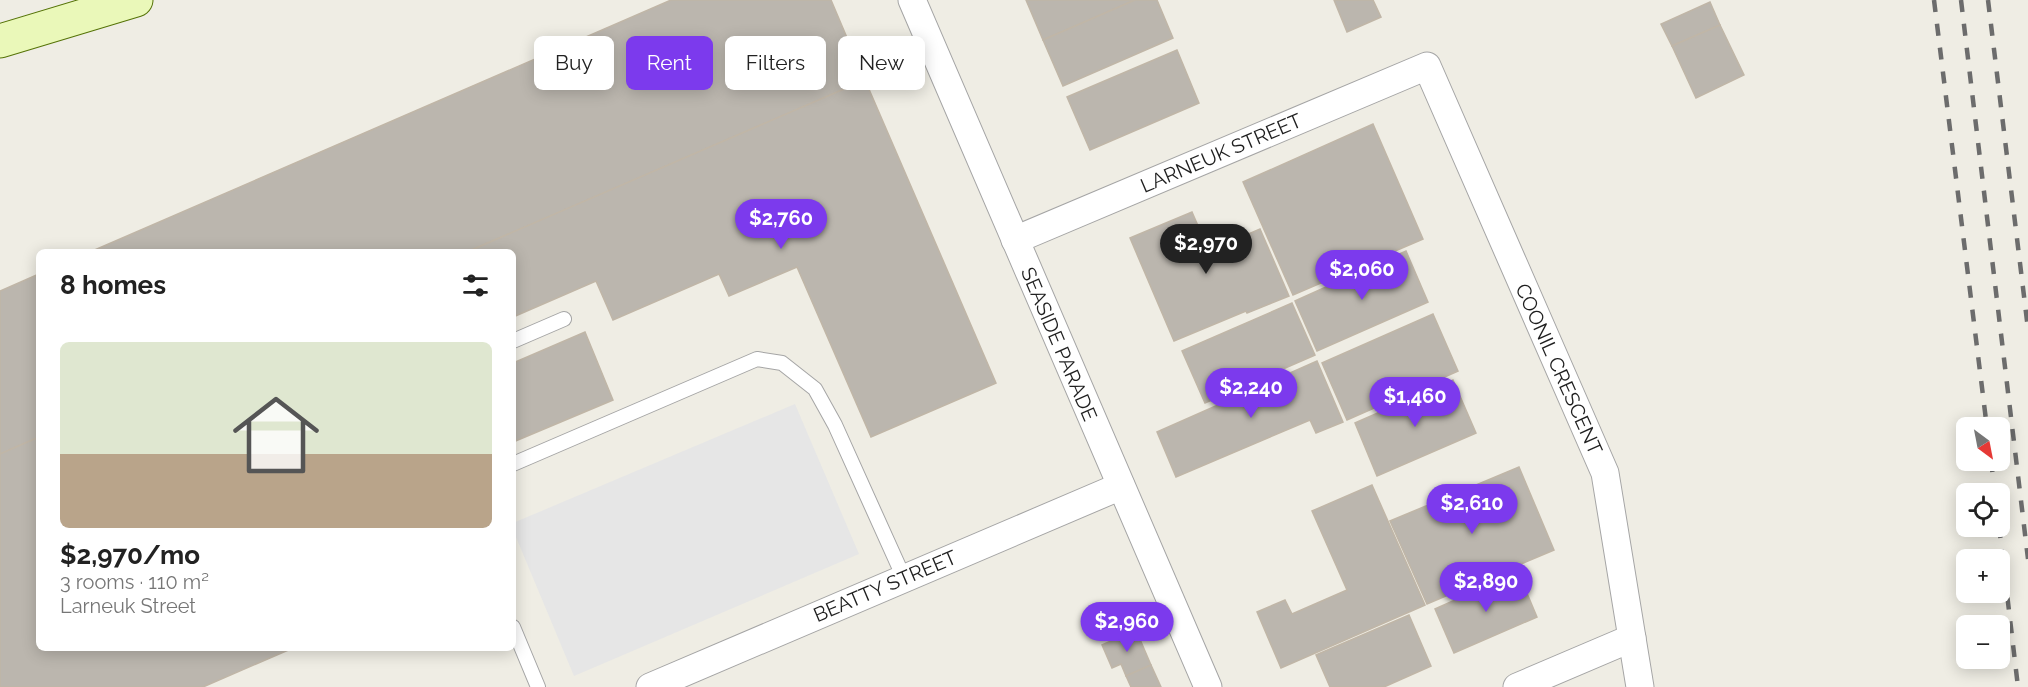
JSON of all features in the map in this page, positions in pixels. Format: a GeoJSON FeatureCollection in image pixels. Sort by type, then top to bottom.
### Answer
{"type":"FeatureCollection","features":[{"type":"Feature","properties":{"kind":"main road"},"geometry":{"type":"LineString","coordinates":[[0,41],[136,0]]}},
{"type":"Feature","properties":{"kind":"street","name":"SEASIDE PARADE"},"geometry":{"type":"LineString","coordinates":[[912,0],[1208,687]]}},
{"type":"Feature","properties":{"kind":"street","name":"LARNEUK STREET"},"geometry":{"type":"LineString","coordinates":[[1015,240],[1427,66]]}},
{"type":"Feature","properties":{"kind":"street","name":"COONIL CRESCENT"},"geometry":{"type":"LineString","coordinates":[[1427,66],[1605,472],[1640,687]]}},
{"type":"Feature","properties":{"kind":"street","name":"BEATTY STREET"},"geometry":{"type":"LineString","coordinates":[[650,687],[1121,486]]}},
{"type":"Feature","properties":{"kind":"street"},"geometry":{"type":"LineString","coordinates":[[1517,687],[1632,638]]}},
{"type":"Feature","properties":{"kind":"lane"},"geometry":{"type":"LineString","coordinates":[[516,340],[564,319]]}},
{"type":"Feature","properties":{"kind":"lane"},"geometry":{"type":"LineString","coordinates":[[516,463],[757,359],[782,363],[815,389],[835,425],[904,578]]}},
{"type":"Feature","properties":{"kind":"lane"},"geometry":{"type":"LineString","coordinates":[[516,634],[538,687]]}},
{"type":"Feature","properties":{"kind":"shaded area"},"geometry":{"type":"Polygon","coordinates":[[[795,404],[859,554],[574,676],[516,537],[516,522],[795,404]]]}},
{"type":"Feature","properties":{"kind":"building"},"geometry":{"type":"Polygon","coordinates":[[[671,0],[831,0],[846,36],[838,36],[838,90],[842,90],[474,249],[97,249],[534,59],[534,90],[614,90],[614,36],[588,36],[671,0]]]}},
{"type":"Feature","properties":{"kind":"building"},"geometry":{"type":"Polygon","coordinates":[[[1026,0],[1135,0],[1043,40],[1026,0]]]}},
{"type":"Feature","properties":{"kind":"building"},"geometry":{"type":"Polygon","coordinates":[[[1135,0],[1157,0],[1173,38],[1063,86],[1043,40],[1135,0]]]}},
{"type":"Feature","properties":{"kind":"building"},"geometry":{"type":"Polygon","coordinates":[[[1334,0],[1373,0],[1381,17],[1347,32],[1334,0]]]}},
{"type":"Feature","properties":{"kind":"building"},"geometry":{"type":"Polygon","coordinates":[[[1710,2],[1720,25],[1672,46],[1661,24],[1710,2]]]}},
{"type":"Feature","properties":{"kind":"building"},"geometry":{"type":"Polygon","coordinates":[[[1720,25],[1744,75],[1696,98],[1672,46],[1720,25]]]}},
{"type":"Feature","properties":{"kind":"building"},"geometry":{"type":"Polygon","coordinates":[[[1177,50],[1199,103],[1090,150],[1067,97],[1177,50]]]}},
{"type":"Feature","properties":{"kind":"building"},"geometry":{"type":"Polygon","coordinates":[[[842,90],[869,90],[996,383],[871,437],[797,267],[729,296],[719,274],[613,320],[596,281],[516,316],[516,249],[474,249],[842,90]]]}},
{"type":"Feature","properties":{"kind":"building"},"geometry":{"type":"Polygon","coordinates":[[[1373,124],[1423,239],[1293,295],[1243,182],[1373,124]]]}},
{"type":"Feature","properties":{"kind":"building"},"geometry":{"type":"Polygon","coordinates":[[[1192,212],[1209,251],[1260,229],[1289,296],[1174,341],[1130,238],[1192,212]]]}},
{"type":"Feature","properties":{"kind":"building"},"geometry":{"type":"Polygon","coordinates":[[[1406,251],[1428,302],[1317,351],[1295,301],[1406,251]]]}},
{"type":"Feature","properties":{"kind":"building"},"geometry":{"type":"Polygon","coordinates":[[[36,275],[36,438],[0,454],[0,291],[36,275]]]}},
{"type":"Feature","properties":{"kind":"building"},"geometry":{"type":"Polygon","coordinates":[[[1292,303],[1315,355],[1205,403],[1182,351],[1292,303]]]}},
{"type":"Feature","properties":{"kind":"building"},"geometry":{"type":"Polygon","coordinates":[[[1433,314],[1458,371],[1347,420],[1322,363],[1433,314]]]}},
{"type":"Feature","properties":{"kind":"building"},"geometry":{"type":"Polygon","coordinates":[[[585,332],[613,400],[516,441],[516,362],[585,332]]]}},
{"type":"Feature","properties":{"kind":"building"},"geometry":{"type":"Polygon","coordinates":[[[1317,361],[1343,422],[1316,433],[1310,420],[1176,477],[1157,432],[1317,361]]]}},
{"type":"Feature","properties":{"kind":"building"},"geometry":{"type":"Polygon","coordinates":[[[1453,380],[1476,433],[1377,476],[1355,423],[1453,380]]]}},
{"type":"Feature","properties":{"kind":"building"},"geometry":{"type":"Polygon","coordinates":[[[36,438],[36,651],[286,651],[203,687],[0,687],[0,454],[36,438]]]}},
{"type":"Feature","properties":{"kind":"building"},"geometry":{"type":"Polygon","coordinates":[[[1519,467],[1554,550],[1427,604],[1390,521],[1519,467]]]}},
{"type":"Feature","properties":{"kind":"building"},"geometry":{"type":"Polygon","coordinates":[[[1372,485],[1425,605],[1281,668],[1257,612],[1285,600],[1292,614],[1347,590],[1312,511],[1372,485]]]}},
{"type":"Feature","properties":{"kind":"building"},"geometry":{"type":"Polygon","coordinates":[[[1518,572],[1537,617],[1454,653],[1435,609],[1518,572]]]}},
{"type":"Feature","properties":{"kind":"building"},"geometry":{"type":"Polygon","coordinates":[[[1409,615],[1431,666],[1384,687],[1330,687],[1316,655],[1409,615]]]}},
{"type":"Feature","properties":{"kind":"building"},"geometry":{"type":"Polygon","coordinates":[[[1136,630],[1151,665],[1126,676],[1121,664],[1112,668],[1102,645],[1136,630]]]}},
{"type":"Feature","properties":{"kind":"building"},"geometry":{"type":"Polygon","coordinates":[[[1151,665],[1161,687],[1131,687],[1126,676],[1151,665]]]}},
{"type":"Feature","properties":{"kind":"railway"},"geometry":{"type":"LineString","coordinates":[[1934,0],[1986,417]]}},
{"type":"Feature","properties":{"kind":"railway"},"geometry":{"type":"LineString","coordinates":[[1961,0],[2028,559]]}},
{"type":"Feature","properties":{"kind":"railway"},"geometry":{"type":"LineString","coordinates":[[1988,0],[2028,329]]}},
{"type":"Feature","properties":{"kind":"railway"},"geometry":{"type":"LineString","coordinates":[[1992,471],[1994,483]]}},
{"type":"Feature","properties":{"kind":"railway"},"geometry":{"type":"LineString","coordinates":[[2000,537],[2018,687]]}}]}
